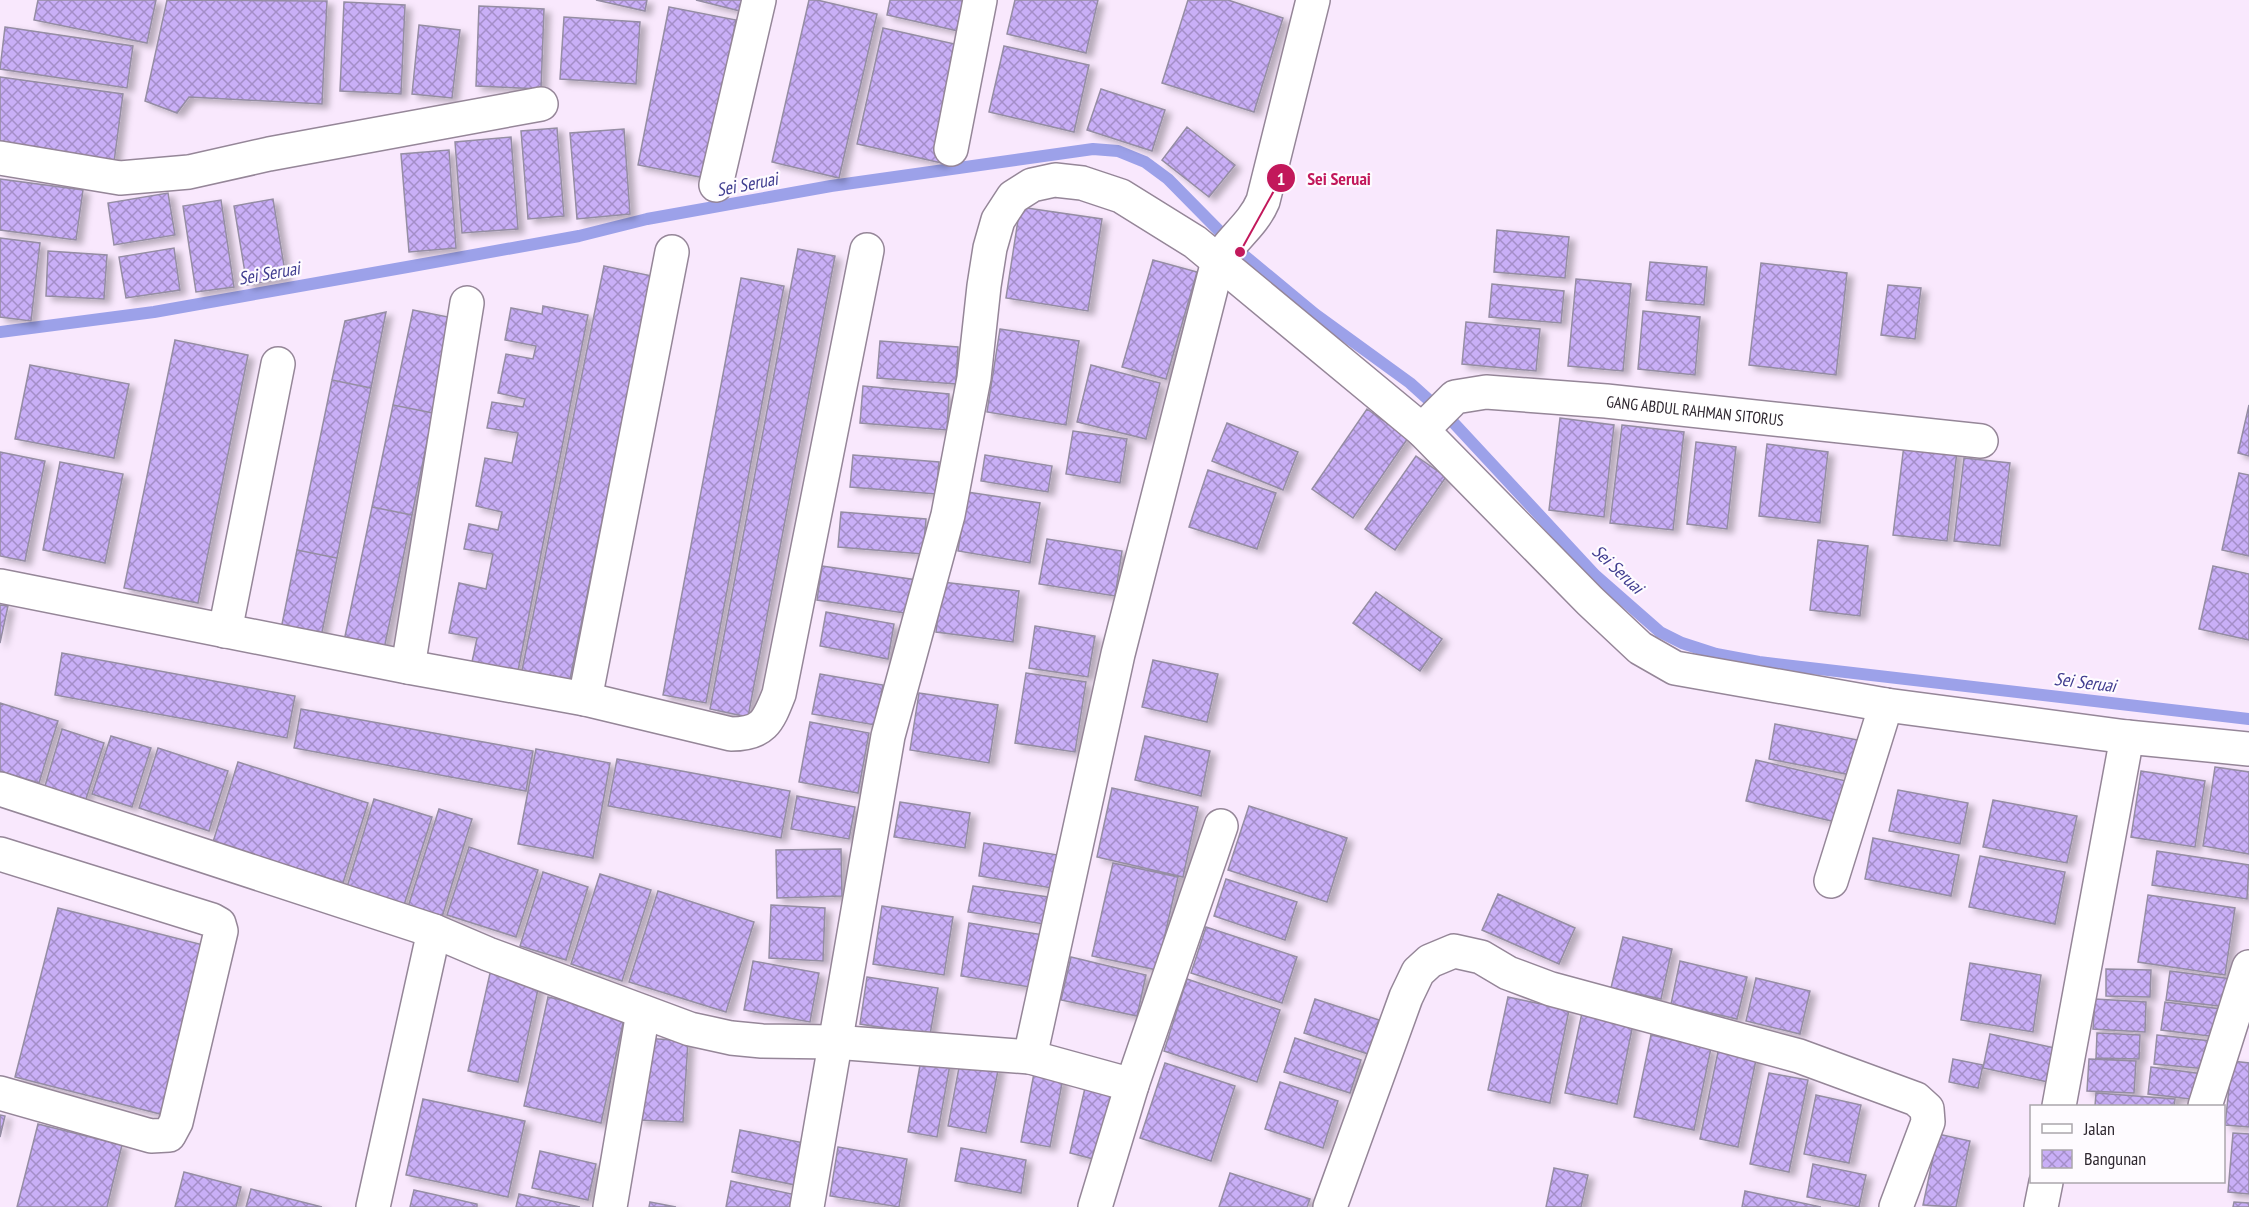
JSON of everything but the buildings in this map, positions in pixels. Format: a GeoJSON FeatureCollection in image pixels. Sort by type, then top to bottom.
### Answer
{"type":"FeatureCollection","features":[{"type":"Feature","properties":{"kind":"street"},"geometry":{"type":"LineString","coordinates":[[716,185],[759,0]]}},
{"type":"Feature","properties":{"kind":"street"},"geometry":{"type":"LineString","coordinates":[[951,148],[980,0]]}},
{"type":"Feature","properties":{"kind":"street"},"geometry":{"type":"LineString","coordinates":[[1030,1057],[1118,654],[1228,247],[1257,216],[1263,201],[1313,0]]}},
{"type":"Feature","properties":{"kind":"street"},"geometry":{"type":"LineString","coordinates":[[0,158],[120,178],[189,172],[269,154],[541,104]]}},
{"type":"Feature","properties":{"kind":"street"},"geometry":{"type":"LineString","coordinates":[[807,1207],[888,736],[948,515],[974,378],[990,248],[998,220],[1013,197],[1032,185],[1055,180],[1082,183],[1121,196],[1162,220],[1228,247],[1437,415],[1590,601],[1640,648],[1675,668],[1886,705],[2127,737],[2249,749]]}},
{"type":"Feature","properties":{"kind":"street"},"geometry":{"type":"LineString","coordinates":[[0,586],[408,667],[585,699],[731,734],[744,734],[761,728],[771,714],[779,694],[867,250]]}},
{"type":"Feature","properties":{"kind":"street"},"geometry":{"type":"LineString","coordinates":[[585,699],[672,252]]}},
{"type":"Feature","properties":{"kind":"street"},"geometry":{"type":"LineString","coordinates":[[408,667],[466,303]]}},
{"type":"Feature","properties":{"kind":"street"},"geometry":{"type":"LineString","coordinates":[[225,631],[278,364]]}},
{"type":"Feature","properties":{"kind":"street","name":"GANG ABDUL RAHMAN SITORUS"},"geometry":{"type":"LineString","coordinates":[[1437,415],[1486,392],[1606,401],[1981,441]]}},
{"type":"Feature","properties":{"kind":"street"},"geometry":{"type":"LineString","coordinates":[[1831,880],[1886,705]]}},
{"type":"Feature","properties":{"kind":"street"},"geometry":{"type":"LineString","coordinates":[[2060,1105],[2127,737]]}},
{"type":"Feature","properties":{"kind":"street"},"geometry":{"type":"LineString","coordinates":[[0,789],[434,932],[690,1029],[731,1038],[762,1041],[834,1042],[1030,1057],[1132,1085]]}},
{"type":"Feature","properties":{"kind":"street"},"geometry":{"type":"LineString","coordinates":[[1095,1207],[1132,1085],[1221,826]]}},
{"type":"Feature","properties":{"kind":"street"},"geometry":{"type":"LineString","coordinates":[[0,854],[212,920],[219,924],[221,931],[176,1122],[169,1135],[151,1136],[0,1093]]}},
{"type":"Feature","properties":{"kind":"street"},"geometry":{"type":"LineString","coordinates":[[373,1207],[434,932]]}},
{"type":"Feature","properties":{"kind":"street"},"geometry":{"type":"LineString","coordinates":[[1330,1207],[1406,997],[1418,972],[1430,961],[1454,951],[1481,957],[1508,973],[1551,989],[1799,1056],[1916,1099],[1927,1109],[1928,1122],[1896,1207]]}},
{"type":"Feature","properties":{"kind":"street"},"geometry":{"type":"LineString","coordinates":[[2206,1105],[2249,967]]}},
{"type":"Feature","properties":{"kind":"street"},"geometry":{"type":"LineString","coordinates":[[610,1207],[643,1012]]}},
{"type":"Feature","properties":{"kind":"street"},"geometry":{"type":"LineString","coordinates":[[2041,1207],[2046,1183]]}},
{"type":"Feature","properties":{"kind":"waterway","name":"Sei Seruai"},"geometry":{"type":"LineString","coordinates":[[0,332],[154,312],[579,236],[647,219],[831,186],[1093,149],[1118,151],[1145,162],[1168,179],[1240,252],[1315,314],[1410,383],[1451,420],[1595,575],[1660,632],[1682,643],[1716,654],[1759,662],[2249,719]]}},
{"type":"Feature","properties":{"kind":"place","name":"Sei Seruai"},"geometry":{"type":"Point","coordinates":[1240,252]}}]}
